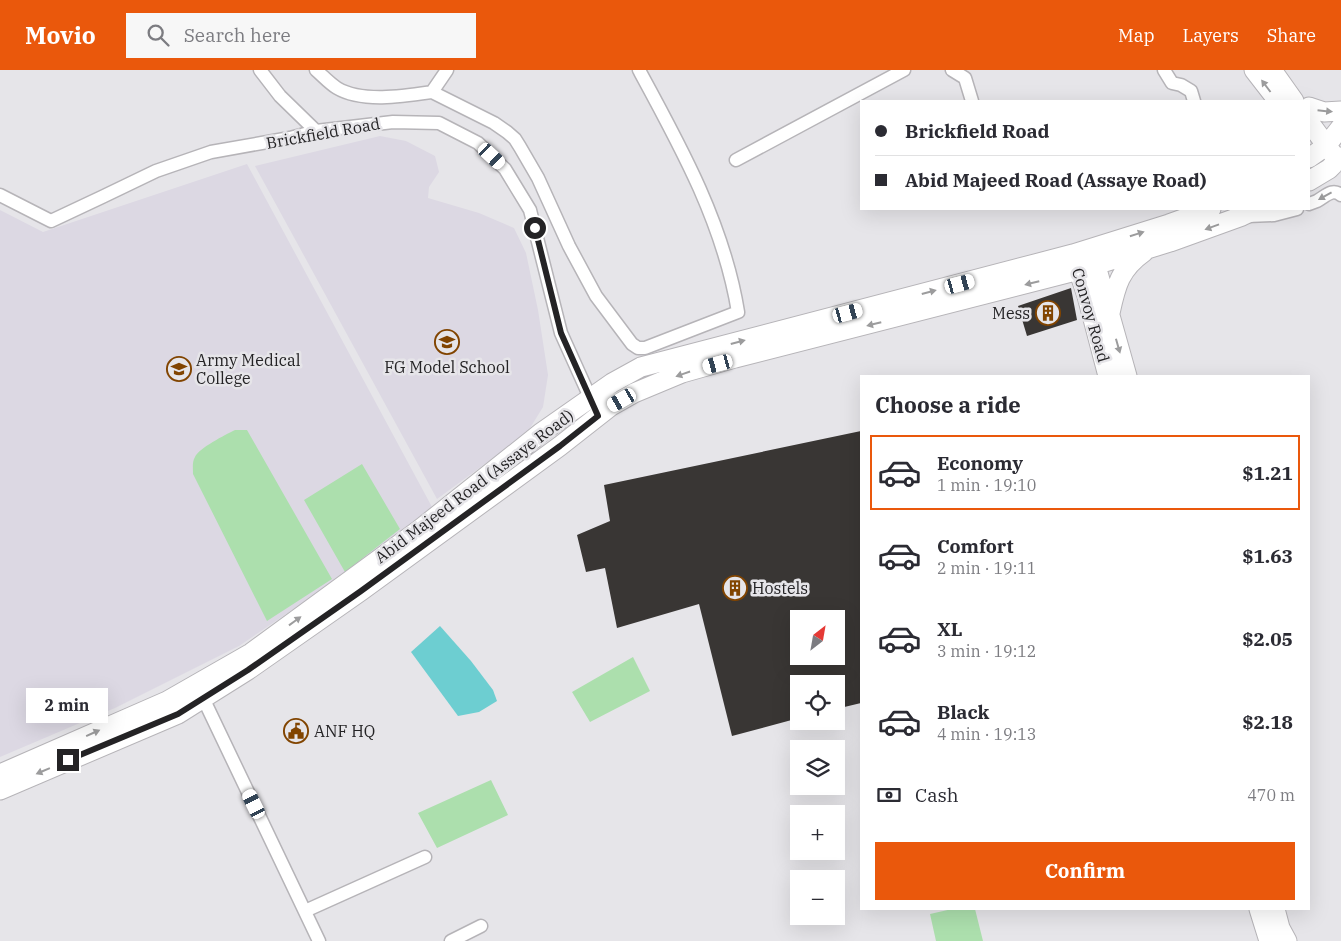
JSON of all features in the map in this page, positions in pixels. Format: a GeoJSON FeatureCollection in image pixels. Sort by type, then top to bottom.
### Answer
{"type":"FeatureCollection","features":[{"type":"Feature","properties":{"kind":"main road"},"geometry":{"type":"LineString","coordinates":[[1254,70],[1289,99]]}},
{"type":"Feature","properties":{"kind":"main road"},"geometry":{"type":"LineString","coordinates":[[1272,70],[1289,99]]}},
{"type":"Feature","properties":{"kind":"main road"},"geometry":{"type":"LineString","coordinates":[[1310,107],[1324,112],[1341,111]]}},
{"type":"Feature","properties":{"kind":"main road"},"geometry":{"type":"LineString","coordinates":[[1310,127],[1315,150],[1336,162],[1310,180]]}},
{"type":"Feature","properties":{"kind":"main road"},"geometry":{"type":"LineString","coordinates":[[1315,150],[1341,127]]}},
{"type":"Feature","properties":{"kind":"main road","name":"Abid Majeed Road (Assaye Road)"},"geometry":{"type":"LineString","coordinates":[[0,790],[178,714],[248,670],[361,591],[560,446],[611,406],[634,393],[682,373],[1085,260],[1169,224],[1207,210]]}},
{"type":"Feature","properties":{"kind":"main road","name":"Abid Majeed Road (Assaye Road)"},"geometry":{"type":"LineString","coordinates":[[0,774],[167,701],[251,653],[419,530],[542,432],[612,383],[641,367],[1085,260],[1149,248],[1249,212]]}},
{"type":"Feature","properties":{"kind":"main road"},"geometry":{"type":"LineString","coordinates":[[1110,315],[1115,289],[1123,273],[1133,260],[1149,248]]}},
{"type":"Feature","properties":{"kind":"main road","name":"Convoy Road"},"geometry":{"type":"LineString","coordinates":[[1085,260],[1110,315],[1126,375]]}},
{"type":"Feature","properties":{"kind":"main road","name":"Convoy Road"},"geometry":{"type":"LineString","coordinates":[[1085,260],[1108,375]]}},
{"type":"Feature","properties":{"kind":"main road"},"geometry":{"type":"LineString","coordinates":[[1260,910],[1273,937]]}},
{"type":"Feature","properties":{"kind":"main road"},"geometry":{"type":"LineString","coordinates":[[1273,937],[1275,910]]}},
{"type":"Feature","properties":{"kind":"main road"},"geometry":{"type":"LineString","coordinates":[[1273,937],[1298,941]]}},
{"type":"Feature","properties":{"kind":"street"},"geometry":{"type":"LineString","coordinates":[[260,70],[280,96],[316,131]]}},
{"type":"Feature","properties":{"kind":"street"},"geometry":{"type":"LineString","coordinates":[[316,70],[338,89],[368,96],[392,97],[432,92],[501,127],[515,139],[538,178],[569,246],[596,296],[632,344],[638,348],[644,348],[738,312],[724,253],[704,198],[666,119],[639,70]]}},
{"type":"Feature","properties":{"kind":"street"},"geometry":{"type":"LineString","coordinates":[[432,92],[447,70]]}},
{"type":"Feature","properties":{"kind":"street"},"geometry":{"type":"LineString","coordinates":[[736,160],[904,70]]}},
{"type":"Feature","properties":{"kind":"street"},"geometry":{"type":"LineString","coordinates":[[952,70],[965,78],[972,100]]}},
{"type":"Feature","properties":{"kind":"street"},"geometry":{"type":"LineString","coordinates":[[1164,70],[1172,83],[1191,91],[1194,100]]}},
{"type":"Feature","properties":{"kind":"street","name":"Brickfield Road"},"geometry":{"type":"LineString","coordinates":[[0,196],[50,220],[156,171],[211,152],[290,138],[316,131],[393,122],[439,124],[478,143],[505,169],[530,210],[561,333],[598,416]]}},
{"type":"Feature","properties":{"kind":"street"},"geometry":{"type":"LineString","coordinates":[[1310,204],[1331,192],[1337,192],[1341,195]]}},
{"type":"Feature","properties":{"kind":"street"},"geometry":{"type":"LineString","coordinates":[[1249,212],[1274,215],[1292,210]]}},
{"type":"Feature","properties":{"kind":"street"},"geometry":{"type":"LineString","coordinates":[[203,698],[319,941]]}},
{"type":"Feature","properties":{"kind":"street"},"geometry":{"type":"LineString","coordinates":[[305,911],[425,857]]}},
{"type":"Feature","properties":{"kind":"street"},"geometry":{"type":"LineString","coordinates":[[451,941],[481,926]]}},
{"type":"Feature","properties":{"kind":"shaded area","name":"FG Model School"},"geometry":{"type":"Polygon","coordinates":[[[380,136],[406,141],[435,156],[439,172],[429,187],[428,198],[479,213],[514,228],[526,253],[538,310],[548,375],[543,407],[527,433],[437,499],[255,166],[380,136]]]}},
{"type":"Feature","properties":{"kind":"shaded area","name":"Army Medical College"},"geometry":{"type":"Polygon","coordinates":[[[247,164],[432,507],[332,583],[239,646],[115,708],[0,757],[0,210],[43,232],[247,164]]]}},
{"type":"Feature","properties":{"kind":"green space"},"geometry":{"type":"Polygon","coordinates":[[[235,430],[247,430],[332,579],[267,621],[193,474],[193,461],[197,453],[235,430]]]}},
{"type":"Feature","properties":{"kind":"green space"},"geometry":{"type":"Polygon","coordinates":[[[362,464],[400,529],[345,572],[304,500],[362,464]]]}},
{"type":"Feature","properties":{"kind":"green space"},"geometry":{"type":"Polygon","coordinates":[[[633,657],[650,691],[590,722],[572,692],[633,657]]]}},
{"type":"Feature","properties":{"kind":"green space"},"geometry":{"type":"Polygon","coordinates":[[[491,780],[508,815],[437,848],[418,813],[491,780]]]}},
{"type":"Feature","properties":{"kind":"green space"},"geometry":{"type":"Polygon","coordinates":[[[948,910],[975,910],[983,941],[936,941],[930,914],[948,910]]]}},
{"type":"Feature","properties":{"kind":"water"},"geometry":{"type":"Polygon","coordinates":[[[440,626],[471,661],[493,690],[497,701],[479,712],[458,716],[411,652],[440,626]]]}},
{"type":"Feature","properties":{"kind":"building","name":"Mess"},"geometry":{"type":"Polygon","coordinates":[[[1071,288],[1077,320],[1027,336],[1018,306],[1071,288]]]}},
{"type":"Feature","properties":{"kind":"building","name":"Hostels"},"geometry":{"type":"Polygon","coordinates":[[[860,431],[860,703],[845,707],[845,675],[790,675],[790,720],[732,736],[699,604],[617,628],[605,568],[586,572],[577,535],[610,521],[604,485],[860,431]]]}},
{"type":"Feature","properties":{"kind":"place","name":"Mess"},"geometry":{"type":"Point","coordinates":[1048,313]}},
{"type":"Feature","properties":{"kind":"place","name":"FG Model School"},"geometry":{"type":"Point","coordinates":[447,342]}},
{"type":"Feature","properties":{"kind":"place","name":"Army Medical College"},"geometry":{"type":"Point","coordinates":[179,369]}},
{"type":"Feature","properties":{"kind":"place","name":"Hostels"},"geometry":{"type":"Point","coordinates":[735,588]}},
{"type":"Feature","properties":{"kind":"place","name":"ANF HQ"},"geometry":{"type":"Point","coordinates":[296,731]}},
{"type":"Feature","properties":{"kind":"route"},"geometry":{"type":"LineString","coordinates":[[68,760],[178,714],[248,670],[361,591],[560,446],[598,416],[561,333],[535,228]]}}]}
